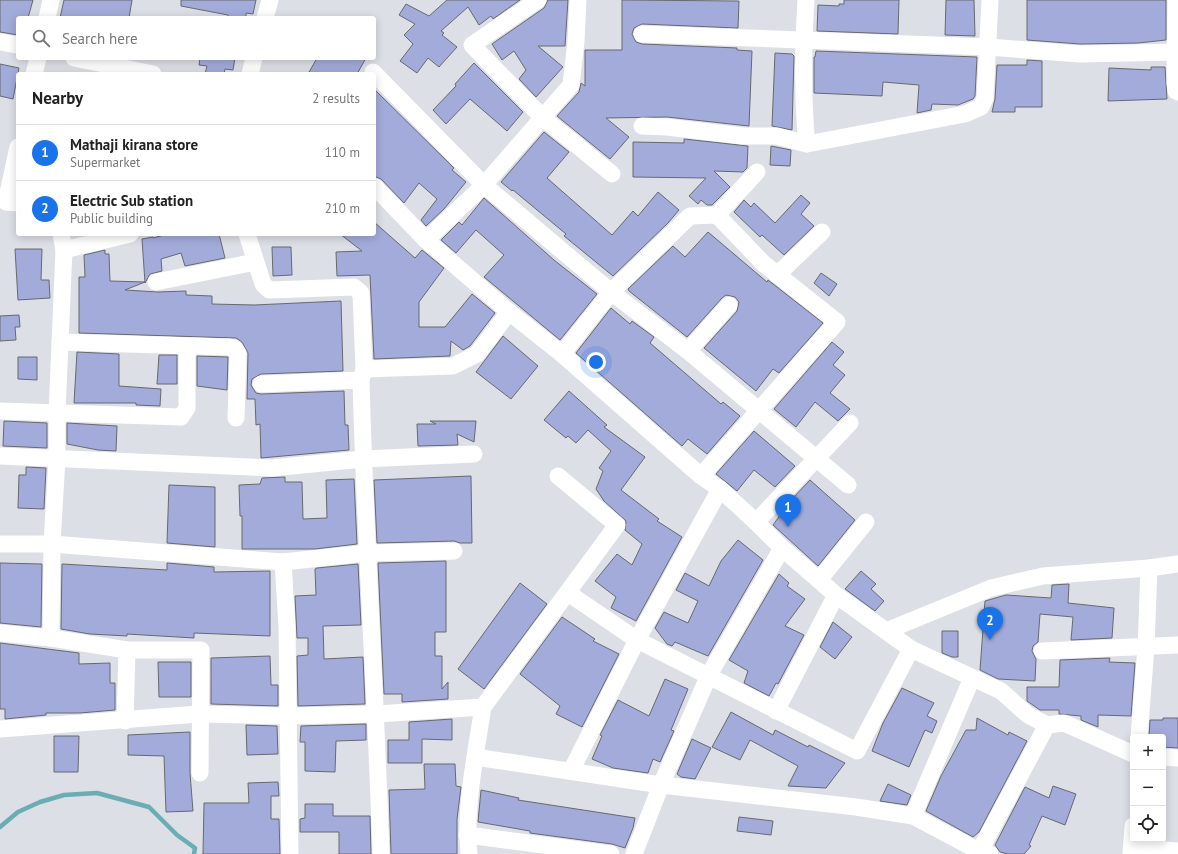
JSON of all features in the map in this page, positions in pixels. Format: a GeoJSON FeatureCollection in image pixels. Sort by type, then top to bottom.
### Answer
{"type":"FeatureCollection","features":[{"type":"Feature","properties":{"kind":"street"},"geometry":{"type":"LineString","coordinates":[[47,16],[51,0]]}},
{"type":"Feature","properties":{"kind":"street"},"geometry":{"type":"LineString","coordinates":[[266,16],[270,0]]}},
{"type":"Feature","properties":{"kind":"street"},"geometry":{"type":"LineString","coordinates":[[538,0],[472,46],[542,117],[612,174]]}},
{"type":"Feature","properties":{"kind":"street"},"geometry":{"type":"LineString","coordinates":[[426,240],[484,185],[571,85],[576,41],[578,0]]}},
{"type":"Feature","properties":{"kind":"street"},"geometry":{"type":"LineString","coordinates":[[806,0],[803,42],[803,103],[807,144]]}},
{"type":"Feature","properties":{"kind":"street"},"geometry":{"type":"LineString","coordinates":[[642,126],[667,127],[743,136],[777,136],[807,144],[964,114],[981,107],[985,98],[990,0]]}},
{"type":"Feature","properties":{"kind":"street"},"geometry":{"type":"LineString","coordinates":[[1176,0],[1177,52],[1175,83],[1176,91],[1178,92]]}},
{"type":"Feature","properties":{"kind":"street"},"geometry":{"type":"LineString","coordinates":[[642,34],[803,42],[988,47],[1080,54],[1177,52]]}},
{"type":"Feature","properties":{"kind":"street"},"geometry":{"type":"LineString","coordinates":[[0,42],[16,46]]}},
{"type":"Feature","properties":{"kind":"street"},"geometry":{"type":"LineString","coordinates":[[34,72],[38,60]]}},
{"type":"Feature","properties":{"kind":"street"},"geometry":{"type":"LineString","coordinates":[[82,60],[124,70],[140,72]]}},
{"type":"Feature","properties":{"kind":"street"},"geometry":{"type":"LineString","coordinates":[[250,72],[254,60]]}},
{"type":"Feature","properties":{"kind":"street"},"geometry":{"type":"LineString","coordinates":[[376,75],[484,185],[611,292],[688,351],[818,458],[848,485]]}},
{"type":"Feature","properties":{"kind":"street"},"geometry":{"type":"LineString","coordinates":[[6,203],[16,156]]}},
{"type":"Feature","properties":{"kind":"street"},"geometry":{"type":"LineString","coordinates":[[562,354],[611,292],[690,216],[717,215],[757,172]]}},
{"type":"Feature","properties":{"kind":"street"},"geometry":{"type":"LineString","coordinates":[[376,188],[426,240],[509,312],[562,354],[701,476],[720,489],[782,548],[836,596],[911,649],[1001,691],[1028,716],[1047,725],[1064,723],[1130,753]]}},
{"type":"Feature","properties":{"kind":"street"},"geometry":{"type":"LineString","coordinates":[[701,476],[837,322],[764,264],[717,215]]}},
{"type":"Feature","properties":{"kind":"street"},"geometry":{"type":"LineString","coordinates":[[777,275],[822,232]]}},
{"type":"Feature","properties":{"kind":"street"},"geometry":{"type":"LineString","coordinates":[[51,638],[52,544],[58,458],[63,242],[113,236]]}},
{"type":"Feature","properties":{"kind":"street"},"geometry":{"type":"LineString","coordinates":[[248,236],[263,284],[269,290],[354,287],[359,290],[361,294],[363,460],[377,714],[381,854]]}},
{"type":"Feature","properties":{"kind":"street"},"geometry":{"type":"LineString","coordinates":[[156,282],[255,262]]}},
{"type":"Feature","properties":{"kind":"street"},"geometry":{"type":"LineString","coordinates":[[688,351],[729,305]]}},
{"type":"Feature","properties":{"kind":"street"},"geometry":{"type":"LineString","coordinates":[[260,384],[453,366],[477,354],[509,312]]}},
{"type":"Feature","properties":{"kind":"street"},"geometry":{"type":"LineString","coordinates":[[60,342],[234,348],[238,353],[236,418]]}},
{"type":"Feature","properties":{"kind":"street"},"geometry":{"type":"LineString","coordinates":[[0,411],[181,417],[186,408],[186,346]]}},
{"type":"Feature","properties":{"kind":"street"},"geometry":{"type":"LineString","coordinates":[[756,522],[850,423]]}},
{"type":"Feature","properties":{"kind":"street"},"geometry":{"type":"LineString","coordinates":[[0,456],[272,468],[363,460],[474,454]]}},
{"type":"Feature","properties":{"kind":"street"},"geometry":{"type":"LineString","coordinates":[[469,854],[467,836],[475,757],[483,707],[617,525],[558,476]]}},
{"type":"Feature","properties":{"kind":"street"},"geometry":{"type":"LineString","coordinates":[[571,772],[637,640],[720,489]]}},
{"type":"Feature","properties":{"kind":"street"},"geometry":{"type":"LineString","coordinates":[[818,580],[866,522]]}},
{"type":"Feature","properties":{"kind":"street"},"geometry":{"type":"LineString","coordinates":[[0,544],[52,544],[283,562],[367,553],[454,551]]}},
{"type":"Feature","properties":{"kind":"street"},"geometry":{"type":"LineString","coordinates":[[634,854],[661,785],[709,675],[782,548]]}},
{"type":"Feature","properties":{"kind":"street"},"geometry":{"type":"LineString","coordinates":[[283,562],[287,627],[290,854]]}},
{"type":"Feature","properties":{"kind":"street"},"geometry":{"type":"LineString","coordinates":[[886,631],[991,588],[1043,576],[1149,568],[1178,564]]}},
{"type":"Feature","properties":{"kind":"street"},"geometry":{"type":"LineString","coordinates":[[1138,734],[1146,647],[1149,568]]}},
{"type":"Feature","properties":{"kind":"street"},"geometry":{"type":"LineString","coordinates":[[568,593],[637,640],[709,675],[776,711],[857,750],[911,649]]}},
{"type":"Feature","properties":{"kind":"street"},"geometry":{"type":"LineString","coordinates":[[776,711],[836,596]]}},
{"type":"Feature","properties":{"kind":"street"},"geometry":{"type":"LineString","coordinates":[[0,633],[51,638],[127,650],[201,650],[200,773]]}},
{"type":"Feature","properties":{"kind":"street"},"geometry":{"type":"LineString","coordinates":[[1042,651],[1178,645]]}},
{"type":"Feature","properties":{"kind":"street"},"geometry":{"type":"LineString","coordinates":[[125,721],[127,650]]}},
{"type":"Feature","properties":{"kind":"street"},"geometry":{"type":"LineString","coordinates":[[913,816],[972,678]]}},
{"type":"Feature","properties":{"kind":"street"},"geometry":{"type":"LineString","coordinates":[[0,729],[125,721],[200,714],[287,716],[377,714],[483,707]]}},
{"type":"Feature","properties":{"kind":"street"},"geometry":{"type":"LineString","coordinates":[[475,757],[661,785],[856,806],[913,816],[982,853],[1047,725]]}},
{"type":"Feature","properties":{"kind":"street"},"geometry":{"type":"LineString","coordinates":[[1166,757],[1178,758]]}},
{"type":"Feature","properties":{"kind":"street"},"geometry":{"type":"LineString","coordinates":[[467,836],[611,854]]}},
{"type":"Feature","properties":{"kind":"street"},"geometry":{"type":"LineString","coordinates":[[1131,850],[1178,851]]}},
{"type":"Feature","properties":{"kind":"building"},"geometry":{"type":"Polygon","coordinates":[[[0,0],[33,0],[29,16],[16,16],[16,35],[0,32],[0,0]]]}},
{"type":"Feature","properties":{"kind":"building"},"geometry":{"type":"Polygon","coordinates":[[[64,0],[132,0],[129,16],[60,16],[64,0]]]}},
{"type":"Feature","properties":{"kind":"building"},"geometry":{"type":"Polygon","coordinates":[[[181,0],[256,0],[253,14],[246,13],[246,16],[228,16],[181,6],[181,0]]]}},
{"type":"Feature","properties":{"kind":"building"},"geometry":{"type":"Polygon","coordinates":[[[447,0],[520,0],[493,19],[491,16],[479,25],[468,7],[441,31],[444,33],[442,35],[457,47],[439,67],[428,58],[417,73],[400,61],[413,44],[404,35],[415,24],[399,15],[406,4],[429,16],[447,0]]]}},
{"type":"Feature","properties":{"kind":"building"},"geometry":{"type":"Polygon","coordinates":[[[548,0],[568,0],[565,46],[538,46],[563,67],[536,97],[519,79],[526,70],[514,51],[502,60],[492,44],[544,8],[548,0]]]}},
{"type":"Feature","properties":{"kind":"building"},"geometry":{"type":"Polygon","coordinates":[[[622,0],[739,1],[738,28],[642,24],[634,28],[632,34],[636,42],[642,44],[737,48],[737,50],[752,51],[749,126],[667,117],[606,118],[629,137],[610,159],[557,116],[579,92],[581,83],[585,86],[585,50],[622,50],[622,0]]]}},
{"type":"Feature","properties":{"kind":"building"},"geometry":{"type":"Polygon","coordinates":[[[844,0],[899,0],[898,34],[817,31],[818,5],[839,6],[839,4],[844,4],[844,0]]]}},
{"type":"Feature","properties":{"kind":"building"},"geometry":{"type":"Polygon","coordinates":[[[946,0],[974,0],[975,36],[945,35],[946,0]]]}},
{"type":"Feature","properties":{"kind":"building"},"geometry":{"type":"Polygon","coordinates":[[[1027,0],[1166,0],[1166,40],[1138,43],[1080,44],[1027,40],[1027,0]]]}},
{"type":"Feature","properties":{"kind":"building"},"geometry":{"type":"Polygon","coordinates":[[[816,51],[977,57],[975,96],[973,99],[958,105],[932,104],[931,110],[917,113],[919,85],[883,82],[882,96],[814,93],[814,57],[816,51]]]}},
{"type":"Feature","properties":{"kind":"building"},"geometry":{"type":"Polygon","coordinates":[[[775,53],[792,54],[794,56],[792,130],[772,126],[775,53]]]}},
{"type":"Feature","properties":{"kind":"building"},"geometry":{"type":"Polygon","coordinates":[[[200,60],[235,60],[233,70],[225,69],[224,72],[206,72],[207,66],[199,65],[200,60]]]}},
{"type":"Feature","properties":{"kind":"building"},"geometry":{"type":"Polygon","coordinates":[[[316,60],[365,60],[358,72],[309,72],[316,60]]]}},
{"type":"Feature","properties":{"kind":"building"},"geometry":{"type":"Polygon","coordinates":[[[1027,60],[1042,61],[1042,107],[1015,107],[1015,112],[992,112],[995,99],[997,65],[1027,65],[1027,60]]]}},
{"type":"Feature","properties":{"kind":"building"},"geometry":{"type":"Polygon","coordinates":[[[474,63],[523,112],[507,131],[470,99],[446,124],[433,110],[456,86],[455,84],[474,63]]]}},
{"type":"Feature","properties":{"kind":"building"},"geometry":{"type":"Polygon","coordinates":[[[0,64],[19,68],[18,72],[16,72],[16,84],[13,99],[0,96],[0,64]]]}},
{"type":"Feature","properties":{"kind":"building"},"geometry":{"type":"Polygon","coordinates":[[[1151,67],[1165,67],[1167,99],[1108,101],[1109,68],[1151,70],[1151,67]]]}},
{"type":"Feature","properties":{"kind":"building"},"geometry":{"type":"Polygon","coordinates":[[[376,91],[454,168],[452,170],[466,182],[444,209],[426,226],[421,220],[437,199],[419,183],[404,203],[381,179],[376,177],[376,91]]]}},
{"type":"Feature","properties":{"kind":"building"},"geometry":{"type":"Polygon","coordinates":[[[544,132],[569,152],[547,178],[612,235],[633,211],[638,216],[658,192],[679,210],[668,223],[613,276],[564,236],[566,234],[513,190],[512,191],[501,182],[544,132]]]}},
{"type":"Feature","properties":{"kind":"building"},"geometry":{"type":"Polygon","coordinates":[[[684,139],[748,146],[747,168],[743,172],[714,171],[730,187],[712,205],[707,205],[701,200],[698,204],[689,196],[706,178],[633,177],[633,142],[684,143],[684,139]]]}},
{"type":"Feature","properties":{"kind":"building"},"geometry":{"type":"Polygon","coordinates":[[[771,146],[791,150],[790,166],[770,165],[771,146]]]}},
{"type":"Feature","properties":{"kind":"building"},"geometry":{"type":"Polygon","coordinates":[[[801,195],[810,203],[801,214],[814,226],[784,255],[762,235],[760,237],[734,212],[744,200],[751,207],[754,203],[775,223],[801,195]]]}},
{"type":"Feature","properties":{"kind":"building"},"geometry":{"type":"Polygon","coordinates":[[[484,198],[554,260],[597,294],[560,340],[484,277],[504,255],[476,230],[456,253],[441,240],[459,222],[462,225],[484,198]]]}},
{"type":"Feature","properties":{"kind":"building"},"geometry":{"type":"Polygon","coordinates":[[[376,224],[415,258],[422,250],[444,268],[419,302],[419,327],[445,327],[472,294],[495,313],[470,346],[463,350],[451,341],[450,356],[374,359],[370,275],[337,276],[336,252],[362,251],[343,236],[376,236],[376,224]]]}},
{"type":"Feature","properties":{"kind":"building"},"geometry":{"type":"Polygon","coordinates":[[[708,232],[767,282],[768,280],[823,323],[779,373],[773,369],[756,391],[704,348],[737,311],[739,302],[735,297],[726,295],[722,298],[687,337],[628,289],[673,246],[685,257],[708,232]]]}},
{"type":"Feature","properties":{"kind":"building"},"geometry":{"type":"Polygon","coordinates":[[[160,236],[220,236],[225,258],[185,266],[181,253],[161,259],[162,271],[150,274],[145,283],[142,239],[160,236]]]}},
{"type":"Feature","properties":{"kind":"building"},"geometry":{"type":"Polygon","coordinates":[[[272,247],[291,247],[292,275],[273,276],[272,247]]]}},
{"type":"Feature","properties":{"kind":"building"},"geometry":{"type":"Polygon","coordinates":[[[15,249],[42,249],[41,280],[49,280],[50,298],[18,300],[15,249]]]}},
{"type":"Feature","properties":{"kind":"building"},"geometry":{"type":"Polygon","coordinates":[[[105,250],[105,254],[109,254],[110,281],[145,282],[125,290],[158,292],[186,291],[186,295],[212,296],[212,304],[254,305],[341,301],[343,371],[261,374],[252,379],[251,385],[256,393],[261,394],[344,391],[345,425],[348,425],[349,450],[261,458],[260,424],[256,425],[255,399],[247,399],[248,353],[242,342],[236,338],[79,333],[79,277],[85,277],[84,255],[105,250]]]}},
{"type":"Feature","properties":{"kind":"building"},"geometry":{"type":"Polygon","coordinates":[[[821,273],[837,284],[829,296],[814,283],[821,273]]]}},
{"type":"Feature","properties":{"kind":"building"},"geometry":{"type":"Polygon","coordinates":[[[611,308],[630,324],[632,321],[654,337],[650,343],[721,404],[723,402],[740,416],[707,454],[688,439],[682,446],[576,353],[611,308]]]}},
{"type":"Feature","properties":{"kind":"building"},"geometry":{"type":"Polygon","coordinates":[[[19,315],[20,327],[15,327],[16,340],[0,341],[0,316],[19,315]]]}},
{"type":"Feature","properties":{"kind":"building"},"geometry":{"type":"Polygon","coordinates":[[[503,336],[538,366],[511,399],[476,372],[503,336]]]}},
{"type":"Feature","properties":{"kind":"building"},"geometry":{"type":"Polygon","coordinates":[[[832,342],[844,352],[833,365],[845,375],[830,393],[850,409],[838,421],[815,402],[796,427],[774,409],[832,342]]]}},
{"type":"Feature","properties":{"kind":"building"},"geometry":{"type":"Polygon","coordinates":[[[77,352],[119,354],[119,386],[161,389],[160,406],[136,405],[136,403],[74,403],[77,352]]]}},
{"type":"Feature","properties":{"kind":"building"},"geometry":{"type":"Polygon","coordinates":[[[159,355],[177,355],[177,384],[157,384],[159,355]]]}},
{"type":"Feature","properties":{"kind":"building"},"geometry":{"type":"Polygon","coordinates":[[[197,356],[228,357],[227,390],[197,386],[197,356]]]}},
{"type":"Feature","properties":{"kind":"building"},"geometry":{"type":"Polygon","coordinates":[[[18,357],[37,357],[37,380],[18,379],[18,357]]]}},
{"type":"Feature","properties":{"kind":"building"},"geometry":{"type":"Polygon","coordinates":[[[569,391],[607,425],[604,427],[645,457],[621,490],[659,519],[657,521],[682,537],[636,621],[611,608],[616,597],[595,581],[617,554],[632,565],[642,544],[625,530],[626,521],[604,501],[596,489],[603,471],[599,468],[611,451],[588,430],[576,443],[568,436],[566,438],[544,420],[569,391]]]}},
{"type":"Feature","properties":{"kind":"building"},"geometry":{"type":"Polygon","coordinates":[[[4,421],[47,423],[47,448],[3,446],[4,421]]]}},
{"type":"Feature","properties":{"kind":"building"},"geometry":{"type":"Polygon","coordinates":[[[430,421],[476,421],[474,442],[457,434],[458,445],[418,446],[417,424],[436,424],[430,421]]]}},
{"type":"Feature","properties":{"kind":"building"},"geometry":{"type":"Polygon","coordinates":[[[67,423],[117,426],[116,451],[98,450],[67,444],[67,423]]]}},
{"type":"Feature","properties":{"kind":"building"},"geometry":{"type":"Polygon","coordinates":[[[754,431],[795,466],[775,487],[754,470],[737,491],[716,474],[754,431]]]}},
{"type":"Feature","properties":{"kind":"building"},"geometry":{"type":"Polygon","coordinates":[[[26,467],[46,468],[44,509],[18,508],[19,475],[26,475],[26,467]]]}},
{"type":"Feature","properties":{"kind":"building"},"geometry":{"type":"Polygon","coordinates":[[[471,476],[472,543],[460,543],[454,541],[377,543],[374,480],[471,476]]]}},
{"type":"Feature","properties":{"kind":"building"},"geometry":{"type":"Polygon","coordinates":[[[285,477],[285,482],[302,482],[303,519],[327,518],[326,480],[354,479],[357,544],[315,549],[242,549],[242,516],[240,516],[239,485],[260,484],[262,478],[285,477]]]}},
{"type":"Feature","properties":{"kind":"building"},"geometry":{"type":"Polygon","coordinates":[[[810,480],[855,520],[818,566],[773,525],[791,500],[810,480]]]}},
{"type":"Feature","properties":{"kind":"building"},"geometry":{"type":"Polygon","coordinates":[[[169,485],[215,487],[215,547],[167,543],[169,485]]]}},
{"type":"Feature","properties":{"kind":"building"},"geometry":{"type":"Polygon","coordinates":[[[738,540],[763,560],[708,656],[675,642],[672,646],[667,644],[655,628],[664,612],[688,623],[698,601],[676,590],[685,573],[709,586],[721,561],[738,540]]]}},
{"type":"Feature","properties":{"kind":"building"},"geometry":{"type":"Polygon","coordinates":[[[446,561],[446,632],[435,632],[435,656],[442,656],[442,689],[448,682],[448,699],[402,702],[402,694],[384,694],[378,563],[446,561]]]}},
{"type":"Feature","properties":{"kind":"building"},"geometry":{"type":"Polygon","coordinates":[[[0,563],[42,564],[41,627],[0,623],[0,563]]]}},
{"type":"Feature","properties":{"kind":"building"},"geometry":{"type":"Polygon","coordinates":[[[167,563],[214,567],[214,572],[270,571],[270,636],[194,633],[194,638],[127,634],[127,636],[90,634],[61,629],[62,564],[167,570],[167,563]]]}},
{"type":"Feature","properties":{"kind":"building"},"geometry":{"type":"Polygon","coordinates":[[[358,564],[361,625],[323,626],[324,659],[363,657],[365,704],[298,706],[297,656],[308,655],[308,638],[297,638],[295,596],[316,595],[315,569],[358,564]]]}},
{"type":"Feature","properties":{"kind":"building"},"geometry":{"type":"Polygon","coordinates":[[[861,571],[876,584],[871,589],[884,601],[875,611],[845,589],[861,571]]]}},
{"type":"Feature","properties":{"kind":"building"},"geometry":{"type":"Polygon","coordinates":[[[779,574],[789,583],[787,586],[805,599],[785,626],[804,635],[778,684],[776,683],[769,696],[744,683],[748,671],[729,660],[779,574]]]}},
{"type":"Feature","properties":{"kind":"building"},"geometry":{"type":"Polygon","coordinates":[[[520,583],[547,604],[484,689],[458,669],[520,583]]]}},
{"type":"Feature","properties":{"kind":"building"},"geometry":{"type":"Polygon","coordinates":[[[1069,584],[1068,603],[1114,608],[1112,638],[1071,640],[1073,617],[1040,614],[1038,642],[1033,646],[1032,651],[1036,659],[1035,681],[998,679],[980,670],[985,601],[1006,595],[1051,598],[1052,585],[1069,584]]]}},
{"type":"Feature","properties":{"kind":"building"},"geometry":{"type":"Polygon","coordinates":[[[562,617],[595,639],[593,641],[619,654],[582,727],[556,714],[560,706],[520,674],[562,617]]]}},
{"type":"Feature","properties":{"kind":"building"},"geometry":{"type":"Polygon","coordinates":[[[833,622],[852,637],[835,659],[820,647],[833,622]]]}},
{"type":"Feature","properties":{"kind":"building"},"geometry":{"type":"Polygon","coordinates":[[[942,631],[958,631],[958,657],[952,657],[942,653],[942,631]]]}},
{"type":"Feature","properties":{"kind":"building"},"geometry":{"type":"Polygon","coordinates":[[[0,643],[79,653],[79,664],[110,663],[110,683],[115,683],[115,710],[80,713],[46,713],[46,715],[5,719],[5,709],[0,709],[0,643]]]}},
{"type":"Feature","properties":{"kind":"building"},"geometry":{"type":"Polygon","coordinates":[[[270,656],[271,685],[278,685],[278,706],[211,704],[211,658],[270,656]]]}},
{"type":"Feature","properties":{"kind":"building"},"geometry":{"type":"Polygon","coordinates":[[[1110,658],[1109,662],[1135,663],[1131,716],[1098,715],[1098,727],[1081,720],[1081,716],[1059,714],[1059,710],[1040,710],[1027,701],[1027,687],[1059,687],[1060,660],[1110,658]]]}},
{"type":"Feature","properties":{"kind":"building"},"geometry":{"type":"Polygon","coordinates":[[[158,662],[191,662],[191,697],[159,697],[158,662]]]}},
{"type":"Feature","properties":{"kind":"building"},"geometry":{"type":"Polygon","coordinates":[[[665,679],[688,689],[671,730],[674,731],[660,762],[653,759],[648,773],[613,768],[592,759],[602,736],[600,735],[618,700],[649,716],[665,679]]]}},
{"type":"Feature","properties":{"kind":"building"},"geometry":{"type":"Polygon","coordinates":[[[902,688],[934,703],[927,716],[937,721],[932,733],[925,730],[909,767],[872,751],[883,723],[902,688]]]}},
{"type":"Feature","properties":{"kind":"building"},"geometry":{"type":"Polygon","coordinates":[[[731,712],[773,735],[775,730],[808,747],[809,745],[845,763],[826,788],[788,786],[798,766],[750,740],[740,760],[712,747],[731,712]]]}},
{"type":"Feature","properties":{"kind":"building"},"geometry":{"type":"Polygon","coordinates":[[[977,718],[1008,735],[1009,732],[1027,741],[979,832],[973,837],[926,811],[941,776],[966,730],[976,730],[977,718]]]}},
{"type":"Feature","properties":{"kind":"building"},"geometry":{"type":"Polygon","coordinates":[[[1163,718],[1178,718],[1178,748],[1166,747],[1166,734],[1149,734],[1150,720],[1163,720],[1163,718]]]}},
{"type":"Feature","properties":{"kind":"building"},"geometry":{"type":"Polygon","coordinates":[[[452,719],[452,740],[422,739],[422,763],[388,763],[388,740],[409,740],[409,722],[452,719]]]}},
{"type":"Feature","properties":{"kind":"building"},"geometry":{"type":"Polygon","coordinates":[[[366,724],[366,740],[336,741],[335,772],[305,771],[305,742],[300,742],[301,726],[366,724]]]}},
{"type":"Feature","properties":{"kind":"building"},"geometry":{"type":"Polygon","coordinates":[[[246,725],[277,726],[278,754],[247,755],[246,725]]]}},
{"type":"Feature","properties":{"kind":"building"},"geometry":{"type":"Polygon","coordinates":[[[190,732],[190,773],[193,811],[166,812],[164,756],[128,755],[128,735],[190,732]]]}},
{"type":"Feature","properties":{"kind":"building"},"geometry":{"type":"Polygon","coordinates":[[[54,736],[79,736],[78,772],[54,772],[54,736]]]}},
{"type":"Feature","properties":{"kind":"building"},"geometry":{"type":"Polygon","coordinates":[[[692,739],[711,748],[695,779],[681,777],[677,774],[692,739]]]}},
{"type":"Feature","properties":{"kind":"building"},"geometry":{"type":"Polygon","coordinates":[[[424,764],[455,764],[456,786],[461,787],[457,819],[457,854],[391,854],[389,790],[425,789],[424,764]]]}},
{"type":"Feature","properties":{"kind":"building"},"geometry":{"type":"Polygon","coordinates":[[[278,782],[279,796],[271,796],[271,819],[279,819],[280,854],[203,854],[204,803],[249,803],[248,783],[278,782]]]}},
{"type":"Feature","properties":{"kind":"building"},"geometry":{"type":"Polygon","coordinates":[[[888,784],[911,795],[907,805],[880,801],[888,784]]]}},
{"type":"Feature","properties":{"kind":"building"},"geometry":{"type":"Polygon","coordinates":[[[1053,786],[1076,794],[1065,825],[1042,816],[1029,845],[1031,846],[1024,854],[1008,854],[1000,852],[995,845],[1025,787],[1049,798],[1053,786]]]}},
{"type":"Feature","properties":{"kind":"building"},"geometry":{"type":"Polygon","coordinates":[[[481,790],[519,798],[518,800],[635,818],[633,828],[625,848],[612,844],[530,833],[530,831],[478,822],[481,790]]]}},
{"type":"Feature","properties":{"kind":"building"},"geometry":{"type":"Polygon","coordinates":[[[305,804],[333,804],[333,816],[370,816],[371,854],[339,854],[339,832],[300,832],[300,819],[305,818],[305,804]]]}},
{"type":"Feature","properties":{"kind":"building"},"geometry":{"type":"Polygon","coordinates":[[[739,817],[773,821],[771,835],[737,831],[739,817]]]}},
{"type":"Feature","properties":{"kind":"waterway"},"geometry":{"type":"LineString","coordinates":[[0,827],[18,812],[40,802],[64,795],[97,793],[149,807],[177,835],[195,848],[194,854]]}},
{"type":"Feature","properties":{"kind":"place","name":"Mathaji kirana store"},"geometry":{"type":"Point","coordinates":[788,527]}},
{"type":"Feature","properties":{"kind":"place","name":"Electric Sub station"},"geometry":{"type":"Point","coordinates":[990,640]}}]}
